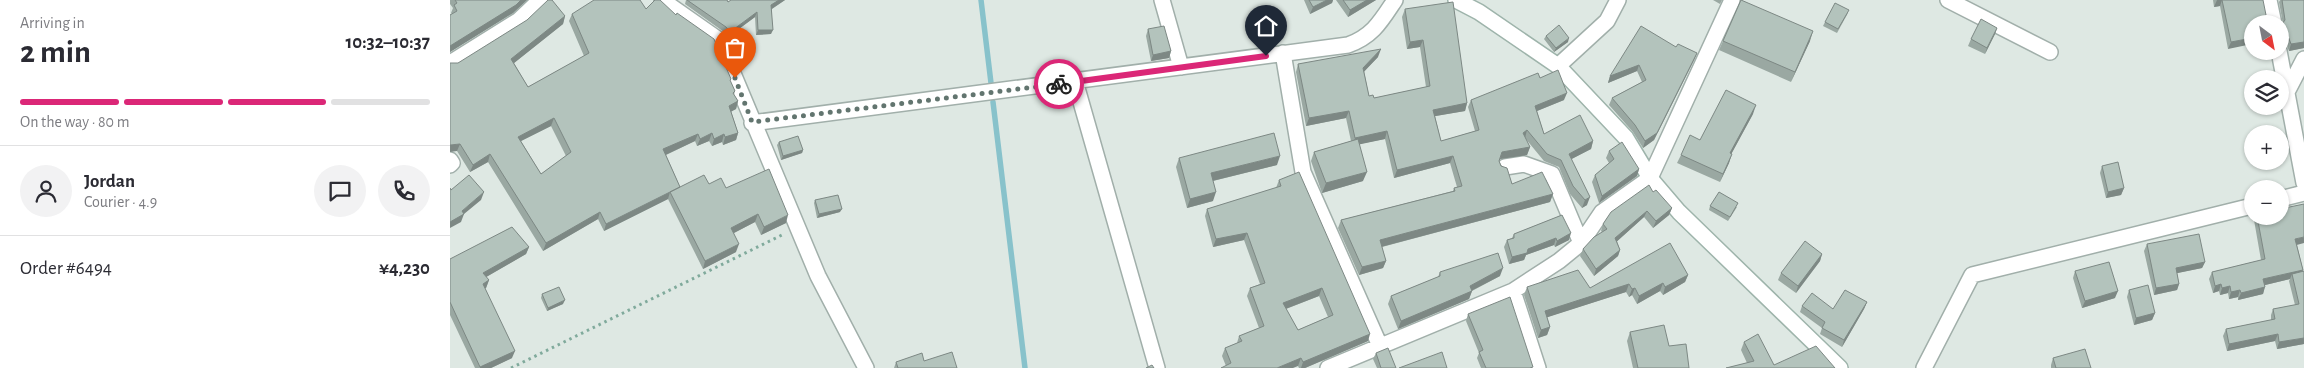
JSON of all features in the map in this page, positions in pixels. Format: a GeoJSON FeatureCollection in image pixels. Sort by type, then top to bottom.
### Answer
{"type":"FeatureCollection","features":[{"type":"Feature","properties":{"kind":"street"},"geometry":{"type":"LineString","coordinates":[[450,63],[519,20],[540,0]]}},
{"type":"Feature","properties":{"kind":"street"},"geometry":{"type":"LineString","coordinates":[[662,0],[718,40],[818,276],[866,368]]}},
{"type":"Feature","properties":{"kind":"street"},"geometry":{"type":"LineString","coordinates":[[1162,0],[1181,67]]}},
{"type":"Feature","properties":{"kind":"street"},"geometry":{"type":"LineString","coordinates":[[752,122],[1075,82],[1348,44],[1363,40],[1374,30],[1395,0]]}},
{"type":"Feature","properties":{"kind":"street"},"geometry":{"type":"LineString","coordinates":[[1456,0],[1479,12],[1558,66],[1626,138],[1650,178],[1679,212],[1840,368]]}},
{"type":"Feature","properties":{"kind":"street"},"geometry":{"type":"LineString","coordinates":[[1558,66],[1607,21],[1618,0]]}},
{"type":"Feature","properties":{"kind":"street"},"geometry":{"type":"LineString","coordinates":[[1328,368],[1513,292],[1559,261],[1581,243],[1602,212],[1650,178],[1732,0]]}},
{"type":"Feature","properties":{"kind":"street"},"geometry":{"type":"LineString","coordinates":[[1948,0],[2050,52]]}},
{"type":"Feature","properties":{"kind":"street"},"geometry":{"type":"LineString","coordinates":[[2269,0],[2272,15]]}},
{"type":"Feature","properties":{"kind":"street"},"geometry":{"type":"LineString","coordinates":[[1283,53],[1303,172],[1380,346]]}},
{"type":"Feature","properties":{"kind":"street"},"geometry":{"type":"LineString","coordinates":[[2289,88],[2304,59]]}},
{"type":"Feature","properties":{"kind":"street"},"geometry":{"type":"LineString","coordinates":[[1075,82],[1157,368]]}},
{"type":"Feature","properties":{"kind":"street"},"geometry":{"type":"LineString","coordinates":[[2289,103],[2304,183]]}},
{"type":"Feature","properties":{"kind":"street"},"geometry":{"type":"LineString","coordinates":[[450,160],[452,163],[450,165]]}},
{"type":"Feature","properties":{"kind":"street"},"geometry":{"type":"LineString","coordinates":[[1505,166],[1524,164],[1552,174],[1581,243]]}},
{"type":"Feature","properties":{"kind":"street"},"geometry":{"type":"LineString","coordinates":[[2289,197],[2304,193]]}},
{"type":"Feature","properties":{"kind":"street"},"geometry":{"type":"LineString","coordinates":[[1924,368],[1972,275],[2244,208]]}},
{"type":"Feature","properties":{"kind":"street"},"geometry":{"type":"LineString","coordinates":[[1513,292],[1538,368]]}},
{"type":"Feature","properties":{"kind":"path"},"geometry":{"type":"LineString","coordinates":[[511,368],[798,228]]}},
{"type":"Feature","properties":{"kind":"building"},"geometry":{"type":"Polygon","coordinates":[[[455,0],[521,0],[450,46],[450,15],[457,11],[454,5],[457,3],[455,0]]]}},
{"type":"Feature","properties":{"kind":"building"},"geometry":{"type":"Polygon","coordinates":[[[548,0],[552,0],[565,16],[511,59],[528,87],[589,53],[572,14],[594,0],[640,0],[646,9],[655,0],[660,0],[676,15],[677,13],[714,39],[731,79],[735,91],[733,93],[738,101],[729,106],[738,133],[725,137],[724,134],[714,139],[712,133],[700,139],[698,134],[663,149],[680,187],[606,224],[600,212],[546,243],[490,154],[473,165],[460,144],[450,145],[450,63],[458,63],[527,20],[548,0]],[[554,118],[518,137],[541,174],[571,152],[554,118]]]}},
{"type":"Feature","properties":{"kind":"building"},"geometry":{"type":"Polygon","coordinates":[[[687,0],[727,0],[728,2],[731,0],[779,0],[771,5],[773,30],[758,30],[757,12],[730,32],[726,27],[687,0]]]}},
{"type":"Feature","properties":{"kind":"building"},"geometry":{"type":"Polygon","coordinates":[[[1309,0],[1327,0],[1313,7],[1309,0]]]}},
{"type":"Feature","properties":{"kind":"building"},"geometry":{"type":"Polygon","coordinates":[[[1343,0],[1367,0],[1350,10],[1343,0]]]}},
{"type":"Feature","properties":{"kind":"building"},"geometry":{"type":"Polygon","coordinates":[[[1741,0],[1813,31],[1795,72],[1723,41],[1741,0]]]}},
{"type":"Feature","properties":{"kind":"building"},"geometry":{"type":"Polygon","coordinates":[[[2222,0],[2263,0],[2266,15],[2244,15],[2244,40],[2231,42],[2222,0]]]}},
{"type":"Feature","properties":{"kind":"building"},"geometry":{"type":"Polygon","coordinates":[[[2282,0],[2304,0],[2304,42],[2291,44],[2289,39],[2289,15],[2284,15],[2282,0]]]}},
{"type":"Feature","properties":{"kind":"building"},"geometry":{"type":"Polygon","coordinates":[[[1453,2],[1467,103],[1433,110],[1441,141],[1479,130],[1471,100],[1538,73],[1540,78],[1558,70],[1567,93],[1535,106],[1544,134],[1580,115],[1593,141],[1569,154],[1590,197],[1585,200],[1573,186],[1561,160],[1547,154],[1527,130],[1523,133],[1530,147],[1502,152],[1499,161],[1501,166],[1507,168],[1512,184],[1542,172],[1553,194],[1380,240],[1386,261],[1362,267],[1341,220],[1455,191],[1454,188],[1462,186],[1453,156],[1397,170],[1387,131],[1355,138],[1349,111],[1309,118],[1298,64],[1381,49],[1363,68],[1369,96],[1373,95],[1374,98],[1430,86],[1423,40],[1410,42],[1405,9],[1453,2]]]}},
{"type":"Feature","properties":{"kind":"building"},"geometry":{"type":"Polygon","coordinates":[[[1835,3],[1849,10],[1838,29],[1825,22],[1835,3]]]}},
{"type":"Feature","properties":{"kind":"building"},"geometry":{"type":"Polygon","coordinates":[[[1981,19],[1997,28],[1987,48],[1971,39],[1981,19]]]}},
{"type":"Feature","properties":{"kind":"building"},"geometry":{"type":"Polygon","coordinates":[[[1559,25],[1569,38],[1556,48],[1546,36],[1559,25]]]}},
{"type":"Feature","properties":{"kind":"building"},"geometry":{"type":"Polygon","coordinates":[[[1164,26],[1171,51],[1153,55],[1148,29],[1164,26]]]}},
{"type":"Feature","properties":{"kind":"building"},"geometry":{"type":"Polygon","coordinates":[[[1641,26],[1676,47],[1678,44],[1697,53],[1657,133],[1645,141],[1635,125],[1612,98],[1646,80],[1639,65],[1610,76],[1641,26]]]}},
{"type":"Feature","properties":{"kind":"building"},"geometry":{"type":"Polygon","coordinates":[[[1726,90],[1756,105],[1730,153],[1732,154],[1723,174],[1681,155],[1690,135],[1700,140],[1726,90]]]}},
{"type":"Feature","properties":{"kind":"building"},"geometry":{"type":"Polygon","coordinates":[[[1274,133],[1280,156],[1211,173],[1216,192],[1190,199],[1179,158],[1274,133]]]}},
{"type":"Feature","properties":{"kind":"building"},"geometry":{"type":"Polygon","coordinates":[[[798,136],[803,150],[783,156],[779,142],[798,136]]]}},
{"type":"Feature","properties":{"kind":"building"},"geometry":{"type":"Polygon","coordinates":[[[1358,139],[1367,172],[1326,183],[1314,152],[1358,139]]]}},
{"type":"Feature","properties":{"kind":"building"},"geometry":{"type":"Polygon","coordinates":[[[1622,142],[1639,169],[1602,196],[1595,175],[1614,159],[1609,151],[1622,142]]]}},
{"type":"Feature","properties":{"kind":"building"},"geometry":{"type":"Polygon","coordinates":[[[2118,162],[2124,188],[2108,192],[2102,166],[2118,162]]]}},
{"type":"Feature","properties":{"kind":"building"},"geometry":{"type":"Polygon","coordinates":[[[769,169],[788,215],[764,227],[758,214],[731,228],[739,244],[705,261],[670,192],[704,175],[709,184],[721,178],[726,188],[769,169]]]}},
{"type":"Feature","properties":{"kind":"building"},"geometry":{"type":"Polygon","coordinates":[[[1299,172],[1370,334],[1303,362],[1301,358],[1277,368],[1221,368],[1231,363],[1225,348],[1242,341],[1239,336],[1264,326],[1250,288],[1265,283],[1247,233],[1216,239],[1207,209],[1281,186],[1279,180],[1299,172]],[[1322,288],[1283,303],[1298,330],[1333,315],[1322,288]]]}},
{"type":"Feature","properties":{"kind":"building"},"geometry":{"type":"Polygon","coordinates":[[[469,175],[484,192],[462,211],[464,214],[450,222],[450,188],[451,190],[469,175]]]}},
{"type":"Feature","properties":{"kind":"building"},"geometry":{"type":"Polygon","coordinates":[[[1649,185],[1653,192],[1656,190],[1672,208],[1656,221],[1647,211],[1615,238],[1620,250],[1596,269],[1583,249],[1594,237],[1607,229],[1603,224],[1611,212],[1649,185]]]}},
{"type":"Feature","properties":{"kind":"building"},"geometry":{"type":"Polygon","coordinates":[[[1719,192],[1738,203],[1730,217],[1710,206],[1719,192]]]}},
{"type":"Feature","properties":{"kind":"building"},"geometry":{"type":"Polygon","coordinates":[[[838,195],[842,209],[819,214],[815,200],[838,195]]]}},
{"type":"Feature","properties":{"kind":"building"},"geometry":{"type":"Polygon","coordinates":[[[2304,204],[2304,237],[2295,239],[2303,270],[2263,279],[2265,287],[2241,293],[2240,290],[2231,292],[2230,286],[2222,288],[2221,284],[2215,286],[2212,272],[2265,259],[2259,225],[2289,225],[2289,207],[2304,204]]]}},
{"type":"Feature","properties":{"kind":"building"},"geometry":{"type":"Polygon","coordinates":[[[1562,215],[1571,233],[1557,241],[1556,238],[1528,249],[1527,253],[1512,257],[1507,240],[1514,238],[1514,234],[1562,215]]]}},
{"type":"Feature","properties":{"kind":"building"},"geometry":{"type":"Polygon","coordinates":[[[512,227],[529,247],[483,273],[489,280],[483,284],[515,351],[480,367],[450,302],[450,259],[512,227]]]}},
{"type":"Feature","properties":{"kind":"building"},"geometry":{"type":"Polygon","coordinates":[[[2199,234],[2205,262],[2176,268],[2179,284],[2156,288],[2147,244],[2199,234]]]}},
{"type":"Feature","properties":{"kind":"building"},"geometry":{"type":"Polygon","coordinates":[[[1805,241],[1822,254],[1798,286],[1781,273],[1805,241]]]}},
{"type":"Feature","properties":{"kind":"building"},"geometry":{"type":"Polygon","coordinates":[[[1670,243],[1688,275],[1665,287],[1663,283],[1639,296],[1635,288],[1632,289],[1629,284],[1545,311],[1550,327],[1541,330],[1527,287],[1578,270],[1590,288],[1670,243]]]}},
{"type":"Feature","properties":{"kind":"building"},"geometry":{"type":"Polygon","coordinates":[[[1498,253],[1503,268],[1470,286],[1472,291],[1401,321],[1391,296],[1440,276],[1440,272],[1498,253]]]}},
{"type":"Feature","properties":{"kind":"building"},"geometry":{"type":"Polygon","coordinates":[[[2109,262],[2118,291],[2085,301],[2075,271],[2109,262]]]}},
{"type":"Feature","properties":{"kind":"building"},"geometry":{"type":"Polygon","coordinates":[[[2304,271],[2304,338],[2279,342],[2278,334],[2229,344],[2226,329],[2275,319],[2273,309],[2299,304],[2292,274],[2304,271]]]}},
{"type":"Feature","properties":{"kind":"building"},"geometry":{"type":"Polygon","coordinates":[[[2148,285],[2155,313],[2136,318],[2129,290],[2148,285]]]}},
{"type":"Feature","properties":{"kind":"building"},"geometry":{"type":"Polygon","coordinates":[[[559,287],[565,300],[548,308],[542,294],[559,287]]]}},
{"type":"Feature","properties":{"kind":"building"},"geometry":{"type":"Polygon","coordinates":[[[1845,290],[1867,302],[1844,340],[1822,328],[1825,322],[1802,306],[1812,293],[1833,309],[1845,290]]]}},
{"type":"Feature","properties":{"kind":"building"},"geometry":{"type":"Polygon","coordinates":[[[1510,297],[1533,367],[1486,368],[1479,352],[1483,350],[1468,314],[1510,297]]]}},
{"type":"Feature","properties":{"kind":"building"},"geometry":{"type":"Polygon","coordinates":[[[1664,325],[1669,346],[1686,344],[1689,368],[1638,368],[1630,332],[1664,325]]]}},
{"type":"Feature","properties":{"kind":"building"},"geometry":{"type":"Polygon","coordinates":[[[1758,334],[1774,365],[1816,346],[1835,368],[1726,368],[1754,361],[1744,342],[1758,334]]]}},
{"type":"Feature","properties":{"kind":"building"},"geometry":{"type":"Polygon","coordinates":[[[1388,348],[1396,368],[1381,368],[1376,353],[1388,348]]]}},
{"type":"Feature","properties":{"kind":"building"},"geometry":{"type":"Polygon","coordinates":[[[2085,349],[2091,368],[2056,368],[2053,358],[2085,349]]]}},
{"type":"Feature","properties":{"kind":"building"},"geometry":{"type":"Polygon","coordinates":[[[952,352],[957,368],[898,368],[896,362],[922,353],[924,361],[952,352]]]}},
{"type":"Feature","properties":{"kind":"building"},"geometry":{"type":"Polygon","coordinates":[[[1442,352],[1447,368],[1399,368],[1442,352]]]}},
{"type":"Feature","properties":{"kind":"waterway"},"geometry":{"type":"LineString","coordinates":[[981,0],[991,83]]}},
{"type":"Feature","properties":{"kind":"waterway"},"geometry":{"type":"LineString","coordinates":[[993,102],[1025,368]]}},
{"type":"Feature","properties":{"kind":"way so far"},"geometry":{"type":"LineString","coordinates":[[735,78],[752,122],[1059,84]]}},
{"type":"Feature","properties":{"kind":"route"},"geometry":{"type":"LineString","coordinates":[[1059,84],[1266,56]]}}]}
